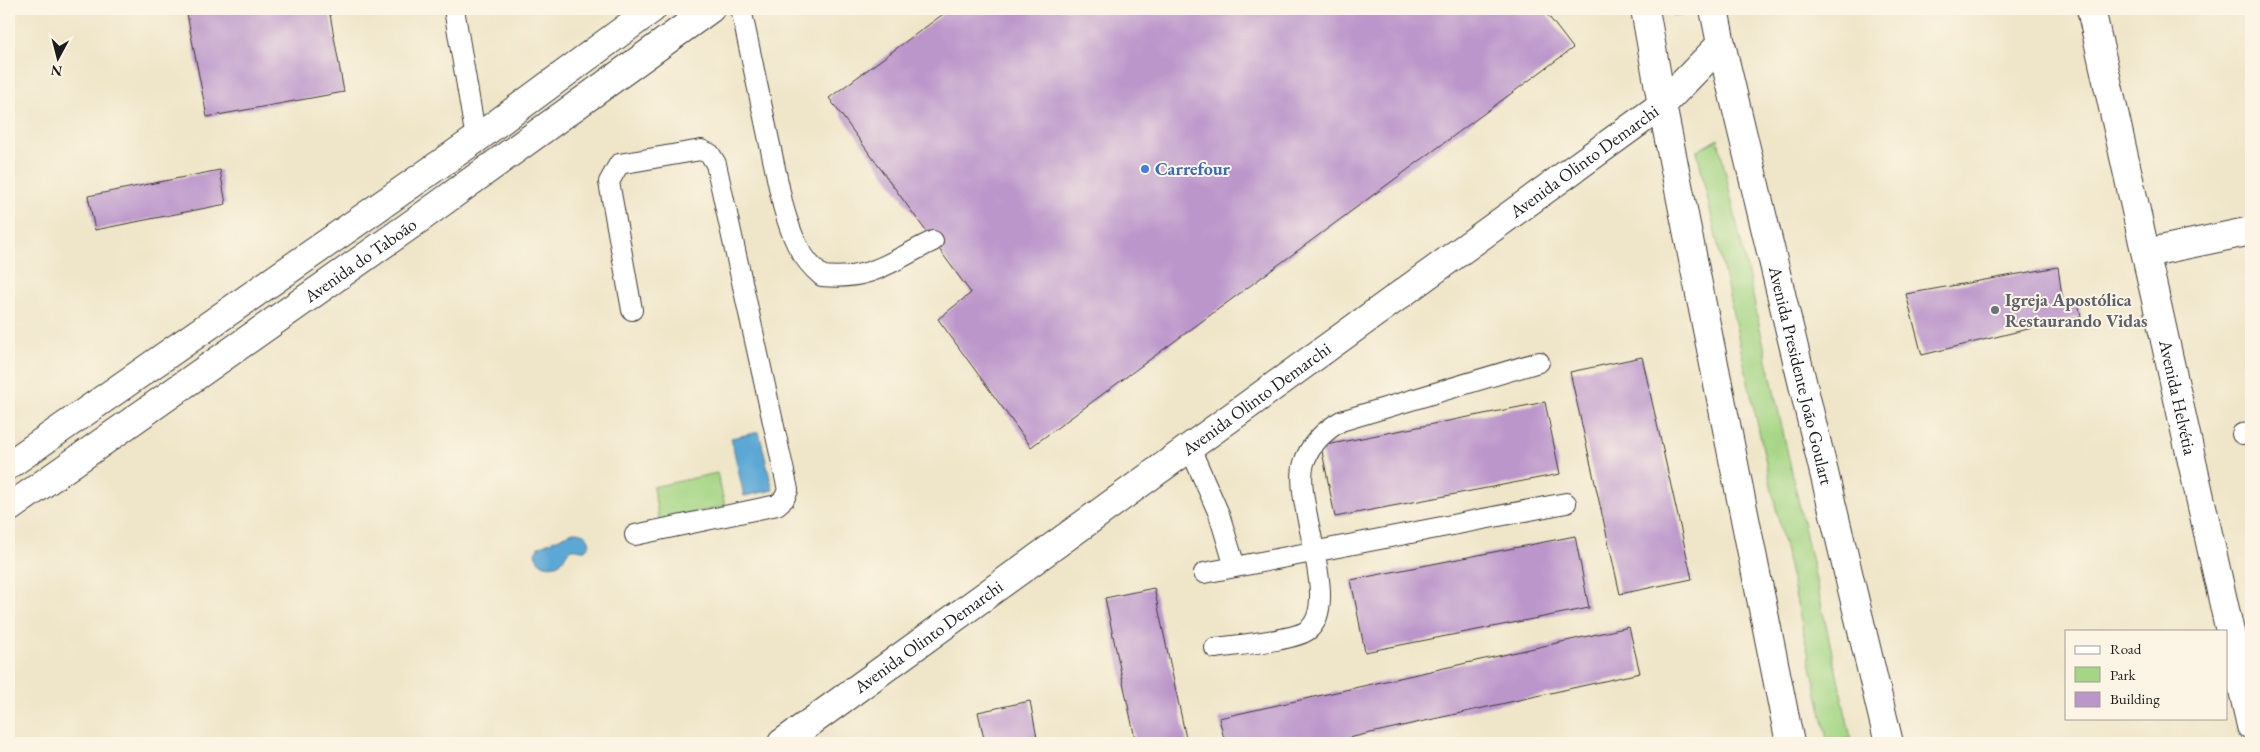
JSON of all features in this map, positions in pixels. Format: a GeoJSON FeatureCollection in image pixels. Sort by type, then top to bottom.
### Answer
{"type":"FeatureCollection","features":[{"type":"Feature","properties":{"kind":"street","name":"Avenida do Taboão"},"geometry":{"type":"LineString","coordinates":[[9,465],[476,139],[652,9]]}},
{"type":"Feature","properties":{"kind":"street","name":"Avenida do Taboão"},"geometry":{"type":"LineString","coordinates":[[9,508],[412,224],[710,9]]}},
{"type":"Feature","properties":{"kind":"street"},"geometry":{"type":"LineString","coordinates":[[1645,9],[1662,105],[1790,743]]}},
{"type":"Feature","properties":{"kind":"street","name":"Avenida Presidente João Goulart"},"geometry":{"type":"LineString","coordinates":[[1714,9],[1889,743]]}},
{"type":"Feature","properties":{"kind":"street","name":"Avenida Helvétia"},"geometry":{"type":"LineString","coordinates":[[2091,9],[2251,726]]}},
{"type":"Feature","properties":{"kind":"street","name":"Avenida Olinto Demarchi"},"geometry":{"type":"LineString","coordinates":[[782,743],[1662,105],[1721,44]]}},
{"type":"Feature","properties":{"kind":"street"},"geometry":{"type":"LineString","coordinates":[[2146,253],[2251,231]]}},
{"type":"Feature","properties":{"kind":"lane"},"geometry":{"type":"LineString","coordinates":[[454,9],[476,139]]}},
{"type":"Feature","properties":{"kind":"lane"},"geometry":{"type":"LineString","coordinates":[[741,9],[783,206],[791,233],[809,266],[822,276],[859,276],[879,270],[933,241]]}},
{"type":"Feature","properties":{"kind":"lane"},"geometry":{"type":"LineString","coordinates":[[632,310],[609,182],[612,173],[619,164],[701,150],[710,154],[716,164],[788,490],[784,499],[777,504],[635,535]]}},
{"type":"Feature","properties":{"kind":"lane"},"geometry":{"type":"LineString","coordinates":[[1215,648],[1290,637],[1308,630],[1318,618],[1320,604],[1315,552],[1303,482],[1304,464],[1312,446],[1324,430],[1341,422],[1538,362]]}},
{"type":"Feature","properties":{"kind":"lane"},"geometry":{"type":"LineString","coordinates":[[1190,448],[1219,514],[1235,567]]}},
{"type":"Feature","properties":{"kind":"lane"},"geometry":{"type":"LineString","coordinates":[[1204,573],[1566,503]]}},
{"type":"Feature","properties":{"kind":"green space"},"geometry":{"type":"Polygon","coordinates":[[[1671,9],[1705,9],[1673,16],[1671,9]]]}},
{"type":"Feature","properties":{"kind":"green space"},"geometry":{"type":"Polygon","coordinates":[[[1718,139],[1851,738],[1828,743],[1697,151],[1718,139]]]}},
{"type":"Feature","properties":{"kind":"green space"},"geometry":{"type":"Polygon","coordinates":[[[717,473],[725,506],[659,520],[653,487],[717,473]]]}},
{"type":"Feature","properties":{"kind":"water"},"geometry":{"type":"Polygon","coordinates":[[[759,432],[773,490],[744,496],[731,438],[759,432]]]}},
{"type":"Feature","properties":{"kind":"water"},"geometry":{"type":"Polygon","coordinates":[[[573,532],[582,533],[588,538],[590,544],[585,550],[570,550],[560,563],[552,566],[544,565],[538,560],[535,553],[538,547],[573,532]]]}},
{"type":"Feature","properties":{"kind":"building"},"geometry":{"type":"Polygon","coordinates":[[[186,9],[329,9],[344,92],[207,117],[186,9]]]}},
{"type":"Feature","properties":{"kind":"building","name":"Carrefour"},"geometry":{"type":"Polygon","coordinates":[[[950,9],[1543,9],[1573,48],[1031,447],[938,319],[971,293],[829,98],[950,9]]]}},
{"type":"Feature","properties":{"kind":"building"},"geometry":{"type":"Polygon","coordinates":[[[220,170],[226,204],[95,230],[88,196],[220,170]]]}},
{"type":"Feature","properties":{"kind":"building","name":"Igreja Apostólica Restaurando Vidas"},"geometry":{"type":"Polygon","coordinates":[[[2058,267],[2063,304],[2078,302],[2081,316],[1922,355],[1906,294],[2058,267]]]}},
{"type":"Feature","properties":{"kind":"building"},"geometry":{"type":"Polygon","coordinates":[[[1642,357],[1692,579],[1620,594],[1570,372],[1642,357]]]}},
{"type":"Feature","properties":{"kind":"building"},"geometry":{"type":"Polygon","coordinates":[[[1545,402],[1560,474],[1335,517],[1321,446],[1545,402]]]}},
{"type":"Feature","properties":{"kind":"building"},"geometry":{"type":"Polygon","coordinates":[[[1575,536],[1589,608],[1365,652],[1351,580],[1575,536]]]}},
{"type":"Feature","properties":{"kind":"building"},"geometry":{"type":"Polygon","coordinates":[[[1154,588],[1187,743],[1136,743],[1105,598],[1154,588]]]}},
{"type":"Feature","properties":{"kind":"building"},"geometry":{"type":"Polygon","coordinates":[[[1629,627],[1640,673],[1326,743],[1225,743],[1219,718],[1629,627]]]}},
{"type":"Feature","properties":{"kind":"building"},"geometry":{"type":"Polygon","coordinates":[[[1030,701],[1038,743],[985,743],[978,712],[1030,701]]]}},
{"type":"Feature","properties":{"kind":"place","name":"Carrefour"},"geometry":{"type":"Point","coordinates":[1145,169]}},
{"type":"Feature","properties":{"kind":"place","name":"Igreja Apostólica Restaurando Vidas"},"geometry":{"type":"Point","coordinates":[1995,310]}}]}
